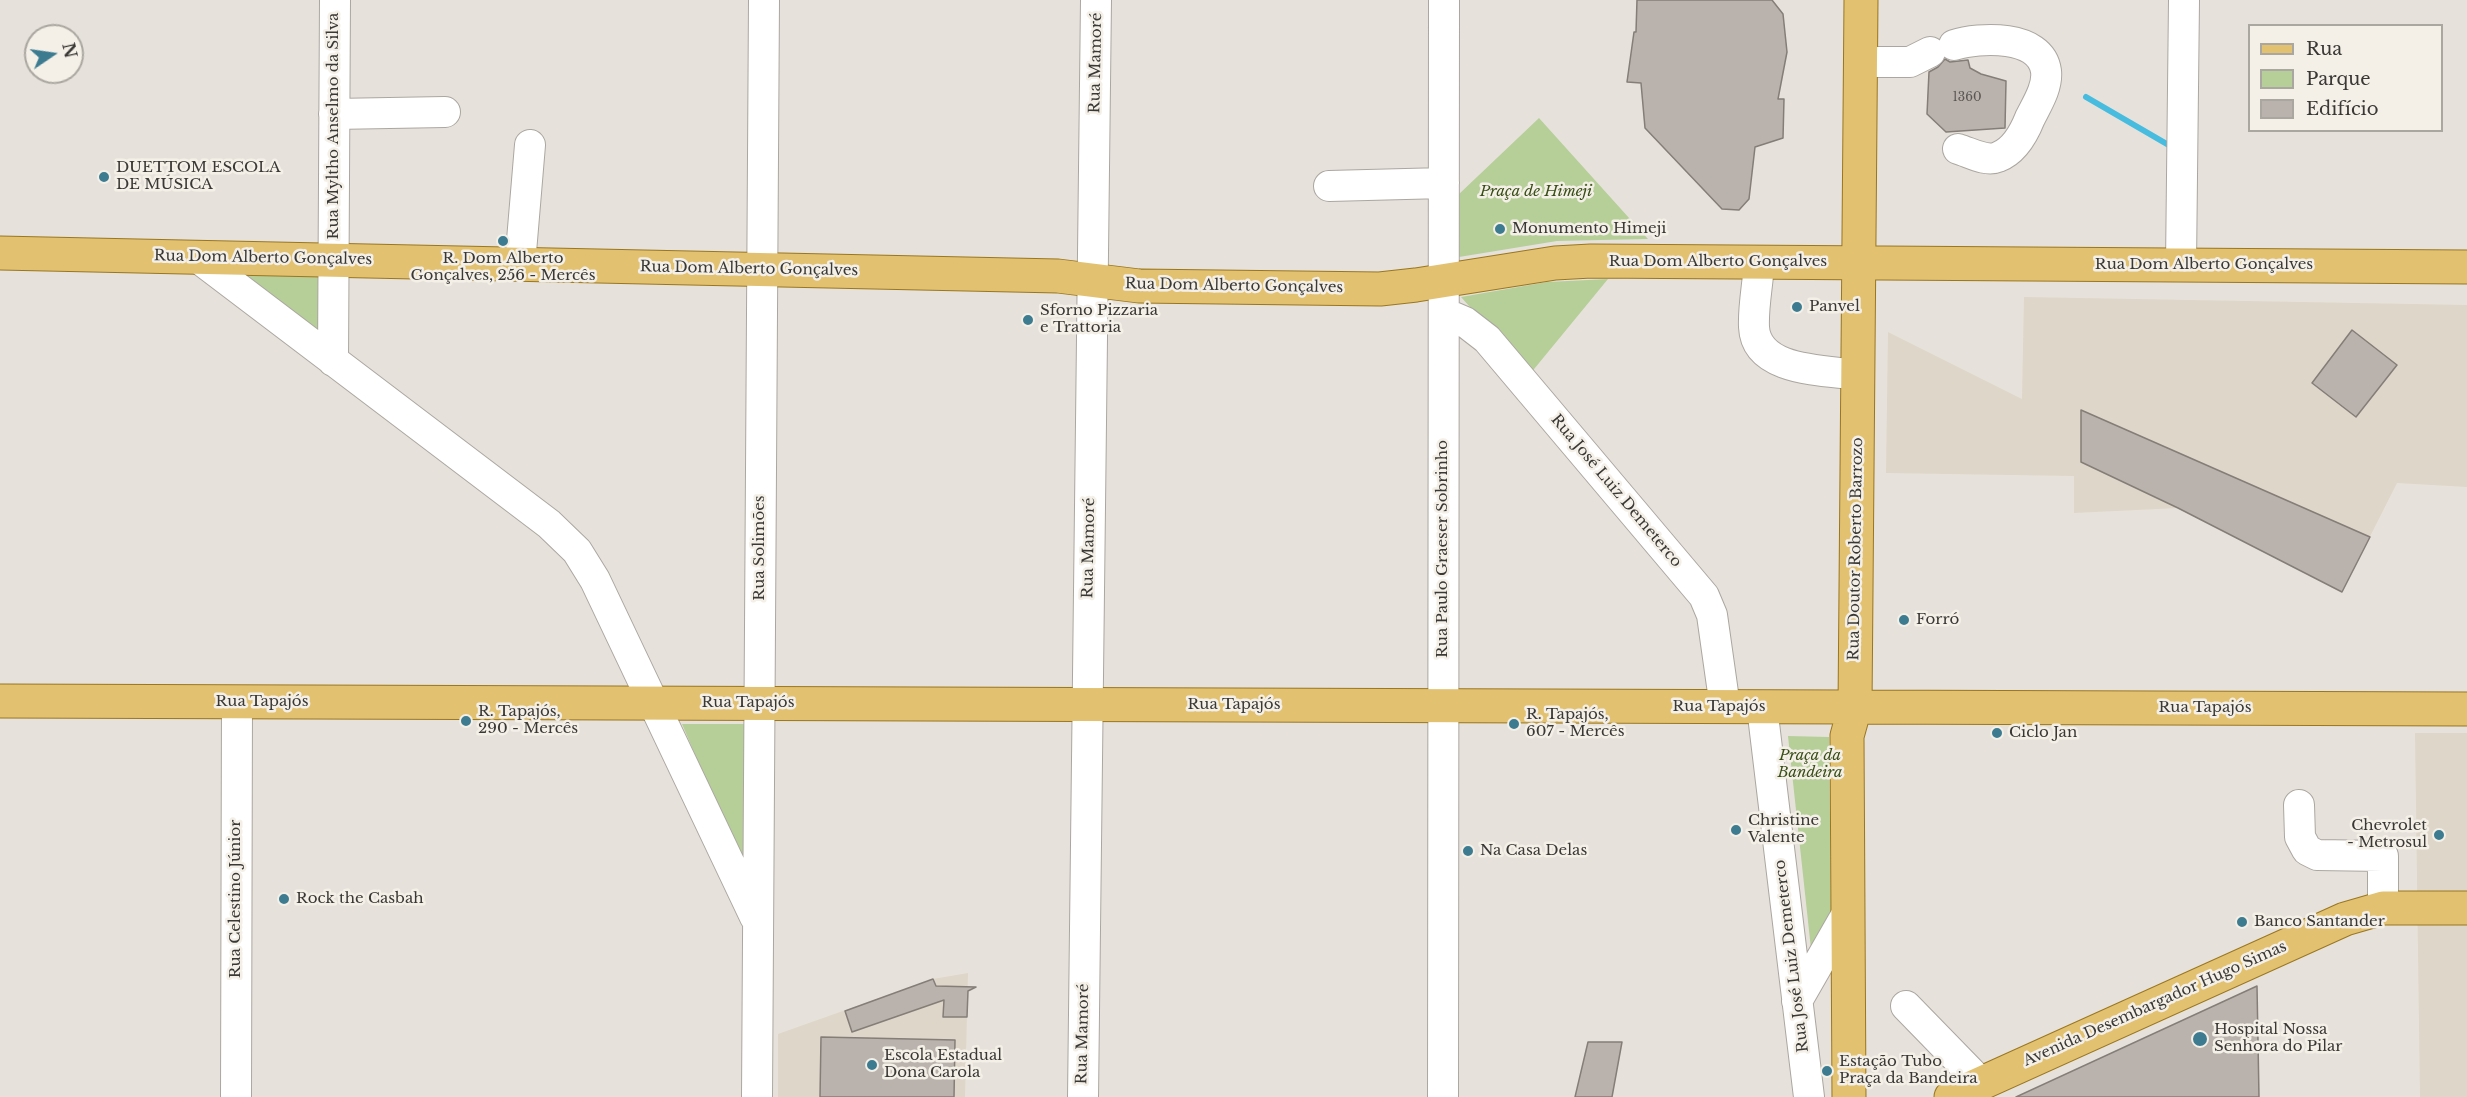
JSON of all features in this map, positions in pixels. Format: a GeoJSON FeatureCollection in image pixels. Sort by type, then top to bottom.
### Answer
{"type":"FeatureCollection","features":[{"type":"Feature","properties":{"kind":"main road","name":"Rua Doutor Roberto Barrozo"},"geometry":{"type":"LineString","coordinates":[[1849,1097],[1847,736],[1855,707],[1861,0]]}},
{"type":"Feature","properties":{"kind":"main road","name":"Rua Dom Alberto Gonçalves"},"geometry":{"type":"LineString","coordinates":[[0,253],[1058,276],[1139,286],[1345,289],[1416,285],[1555,263],[1591,261],[2467,267]]}},
{"type":"Feature","properties":{"kind":"main road","name":"Rua Tapajós"},"geometry":{"type":"LineString","coordinates":[[0,701],[2467,709]]}},
{"type":"Feature","properties":{"kind":"main road","name":"Avenida Desembargador Hugo Simas"},"geometry":{"type":"LineString","coordinates":[[1952,1097],[2323,928],[2365,912],[2383,908],[2467,908]]}},
{"type":"Feature","properties":{"kind":"street","name":"Rua Myltho Anselmo da Silva"},"geometry":{"type":"LineString","coordinates":[[333,361],[335,0]]}},
{"type":"Feature","properties":{"kind":"street","name":"Rua Solimões"},"geometry":{"type":"LineString","coordinates":[[757,1097],[764,0]]}},
{"type":"Feature","properties":{"kind":"street","name":"Rua Mamoré"},"geometry":{"type":"LineString","coordinates":[[1083,1097],[1096,0]]}},
{"type":"Feature","properties":{"kind":"street","name":"Rua Paulo Graeser Sobrinho"},"geometry":{"type":"LineString","coordinates":[[1443,1097],[1444,0]]}},
{"type":"Feature","properties":{"kind":"street"},"geometry":{"type":"LineString","coordinates":[[2181,265],[2184,0]]}},
{"type":"Feature","properties":{"kind":"street"},"geometry":{"type":"LineString","coordinates":[[1861,53],[1910,47],[1936,50],[1984,38],[2023,44],[2038,54],[2046,69],[2045,85],[2024,133],[2008,151],[1998,157],[1986,158],[1958,149]]}},
{"type":"Feature","properties":{"kind":"street"},"geometry":{"type":"LineString","coordinates":[[334,114],[445,112]]}},
{"type":"Feature","properties":{"kind":"street"},"geometry":{"type":"LineString","coordinates":[[520,264],[530,146]]}},
{"type":"Feature","properties":{"kind":"street"},"geometry":{"type":"LineString","coordinates":[[1329,186],[1444,183]]}},
{"type":"Feature","properties":{"kind":"street"},"geometry":{"type":"LineString","coordinates":[[197,257],[549,524],[577,551],[595,580],[758,924]]}},
{"type":"Feature","properties":{"kind":"street"},"geometry":{"type":"LineString","coordinates":[[1759,263],[1754,329],[1759,345],[1767,356],[1780,363],[1858,375]]}},
{"type":"Feature","properties":{"kind":"street","name":"Rua José Luiz Demeterco"},"geometry":{"type":"LineString","coordinates":[[1444,313],[1465,322],[1487,339],[1704,596],[1712,615],[1725,707]]}},
{"type":"Feature","properties":{"kind":"street","name":"Rua Celestino Júnior"},"geometry":{"type":"LineString","coordinates":[[236,1097],[237,702]]}},
{"type":"Feature","properties":{"kind":"street","name":"Rua José Luiz Demeterco"},"geometry":{"type":"LineString","coordinates":[[1762,707],[1809,1097]]}},
{"type":"Feature","properties":{"kind":"street"},"geometry":{"type":"LineString","coordinates":[[2299,805],[2300,837],[2307,850],[2317,855],[2383,855],[2383,908]]}},
{"type":"Feature","properties":{"kind":"street"},"geometry":{"type":"LineString","coordinates":[[1797,1001],[1848,912]]}},
{"type":"Feature","properties":{"kind":"street"},"geometry":{"type":"LineString","coordinates":[[1906,1006],[1981,1083]]}},
{"type":"Feature","properties":{"kind":"shaded area"},"geometry":{"type":"Polygon","coordinates":[[[2024,297],[2467,305],[2467,487],[2397,483],[2342,592],[2178,508],[2074,513],[2074,476],[1886,473],[1888,332],[2022,399],[2024,297]]]}},
{"type":"Feature","properties":{"kind":"shaded area"},"geometry":{"type":"Polygon","coordinates":[[[2415,733],[2467,733],[2467,1097],[2420,1097],[2415,733]]]}},
{"type":"Feature","properties":{"kind":"shaded area","name":"Escola Estadual Dona Carola"},"geometry":{"type":"Polygon","coordinates":[[[968,973],[965,1097],[778,1097],[778,1034],[933,979],[968,973]]]}},
{"type":"Feature","properties":{"kind":"green space","name":"Praça de Himeji"},"geometry":{"type":"Polygon","coordinates":[[[1539,118],[1648,239],[1557,241],[1459,257],[1458,195],[1539,118]]]}},
{"type":"Feature","properties":{"kind":"green space"},"geometry":{"type":"Polygon","coordinates":[[[238,272],[320,273],[318,335],[238,272]]]}},
{"type":"Feature","properties":{"kind":"green space"},"geometry":{"type":"Polygon","coordinates":[[[1608,279],[1530,374],[1461,297],[1547,282],[1608,279]]]}},
{"type":"Feature","properties":{"kind":"green space"},"geometry":{"type":"Polygon","coordinates":[[[682,724],[749,724],[748,879],[682,724]]]}},
{"type":"Feature","properties":{"kind":"green space","name":"Praça da Bandeira"},"geometry":{"type":"Polygon","coordinates":[[[1788,736],[1829,737],[1831,913],[1811,949],[1788,736]]]}},
{"type":"Feature","properties":{"kind":"building"},"geometry":{"type":"Polygon","coordinates":[[[1637,0],[1772,0],[1783,14],[1787,52],[1778,99],[1784,99],[1783,138],[1755,147],[1749,199],[1739,210],[1722,209],[1645,128],[1641,83],[1627,82],[1634,32],[1636,32],[1637,0]]]}},
{"type":"Feature","properties":{"kind":"building"},"geometry":{"type":"Polygon","coordinates":[[[1945,59],[1950,62],[1968,60],[1970,68],[1981,74],[2006,81],[2005,128],[1946,132],[1927,114],[1929,72],[1945,59]]]}},
{"type":"Feature","properties":{"kind":"building"},"geometry":{"type":"Polygon","coordinates":[[[2352,330],[2397,365],[2356,417],[2312,383],[2352,330]]]}},
{"type":"Feature","properties":{"kind":"building"},"geometry":{"type":"Polygon","coordinates":[[[2081,410],[2370,537],[2342,592],[2178,508],[2081,462],[2081,410]]]}},
{"type":"Feature","properties":{"kind":"building"},"geometry":{"type":"Polygon","coordinates":[[[933,979],[936,986],[976,987],[968,991],[967,1017],[943,1017],[944,1000],[852,1032],[845,1011],[933,979]]]}},
{"type":"Feature","properties":{"kind":"building","name":"Hospital Nossa Senhora do Pilar"},"geometry":{"type":"Polygon","coordinates":[[[2257,986],[2259,1097],[2016,1097],[2257,986]]]}},
{"type":"Feature","properties":{"kind":"building"},"geometry":{"type":"Polygon","coordinates":[[[821,1037],[955,1040],[954,1097],[820,1097],[821,1037]]]}},
{"type":"Feature","properties":{"kind":"building"},"geometry":{"type":"Polygon","coordinates":[[[1588,1042],[1622,1042],[1612,1097],[1575,1097],[1588,1042]]]}},
{"type":"Feature","properties":{"kind":"waterway"},"geometry":{"type":"LineString","coordinates":[[2086,97],[2172,147]]}},
{"type":"Feature","properties":{"kind":"place","name":"DUETTOM ESCOLA DE MÚSICA"},"geometry":{"type":"Point","coordinates":[104,177]}},
{"type":"Feature","properties":{"kind":"place","name":"Monumento Himeji"},"geometry":{"type":"Point","coordinates":[1500,229]}},
{"type":"Feature","properties":{"kind":"place","name":"R. Dom Alberto Gonçalves, 256 - Mercês"},"geometry":{"type":"Point","coordinates":[503,241]}},
{"type":"Feature","properties":{"kind":"place","name":"Panvel"},"geometry":{"type":"Point","coordinates":[1797,307]}},
{"type":"Feature","properties":{"kind":"place","name":"Sforno Pizzaria e Trattoria"},"geometry":{"type":"Point","coordinates":[1028,320]}},
{"type":"Feature","properties":{"kind":"place","name":"Forró"},"geometry":{"type":"Point","coordinates":[1904,620]}},
{"type":"Feature","properties":{"kind":"place","name":"R. Tapajós, 290 - Mercês"},"geometry":{"type":"Point","coordinates":[466,721]}},
{"type":"Feature","properties":{"kind":"place","name":"R. Tapajós, 607 - Mercês"},"geometry":{"type":"Point","coordinates":[1514,724]}},
{"type":"Feature","properties":{"kind":"place","name":"Ciclo Jan"},"geometry":{"type":"Point","coordinates":[1997,733]}},
{"type":"Feature","properties":{"kind":"place","name":"Christine Valente"},"geometry":{"type":"Point","coordinates":[1736,830]}},
{"type":"Feature","properties":{"kind":"place","name":"Chevrolet - Metrosul"},"geometry":{"type":"Point","coordinates":[2439,835]}},
{"type":"Feature","properties":{"kind":"place","name":"Na Casa Delas"},"geometry":{"type":"Point","coordinates":[1468,851]}},
{"type":"Feature","properties":{"kind":"place","name":"Rock the Casbah"},"geometry":{"type":"Point","coordinates":[284,899]}},
{"type":"Feature","properties":{"kind":"place","name":"Banco Santander"},"geometry":{"type":"Point","coordinates":[2242,922]}},
{"type":"Feature","properties":{"kind":"place","name":"Hospital Nossa Senhora do Pilar"},"geometry":{"type":"Point","coordinates":[2200,1039]}},
{"type":"Feature","properties":{"kind":"place","name":"Escola Estadual Dona Carola"},"geometry":{"type":"Point","coordinates":[872,1065]}},
{"type":"Feature","properties":{"kind":"place","name":"Estação Tubo Praça da Bandeira"},"geometry":{"type":"Point","coordinates":[1827,1071]}}]}
